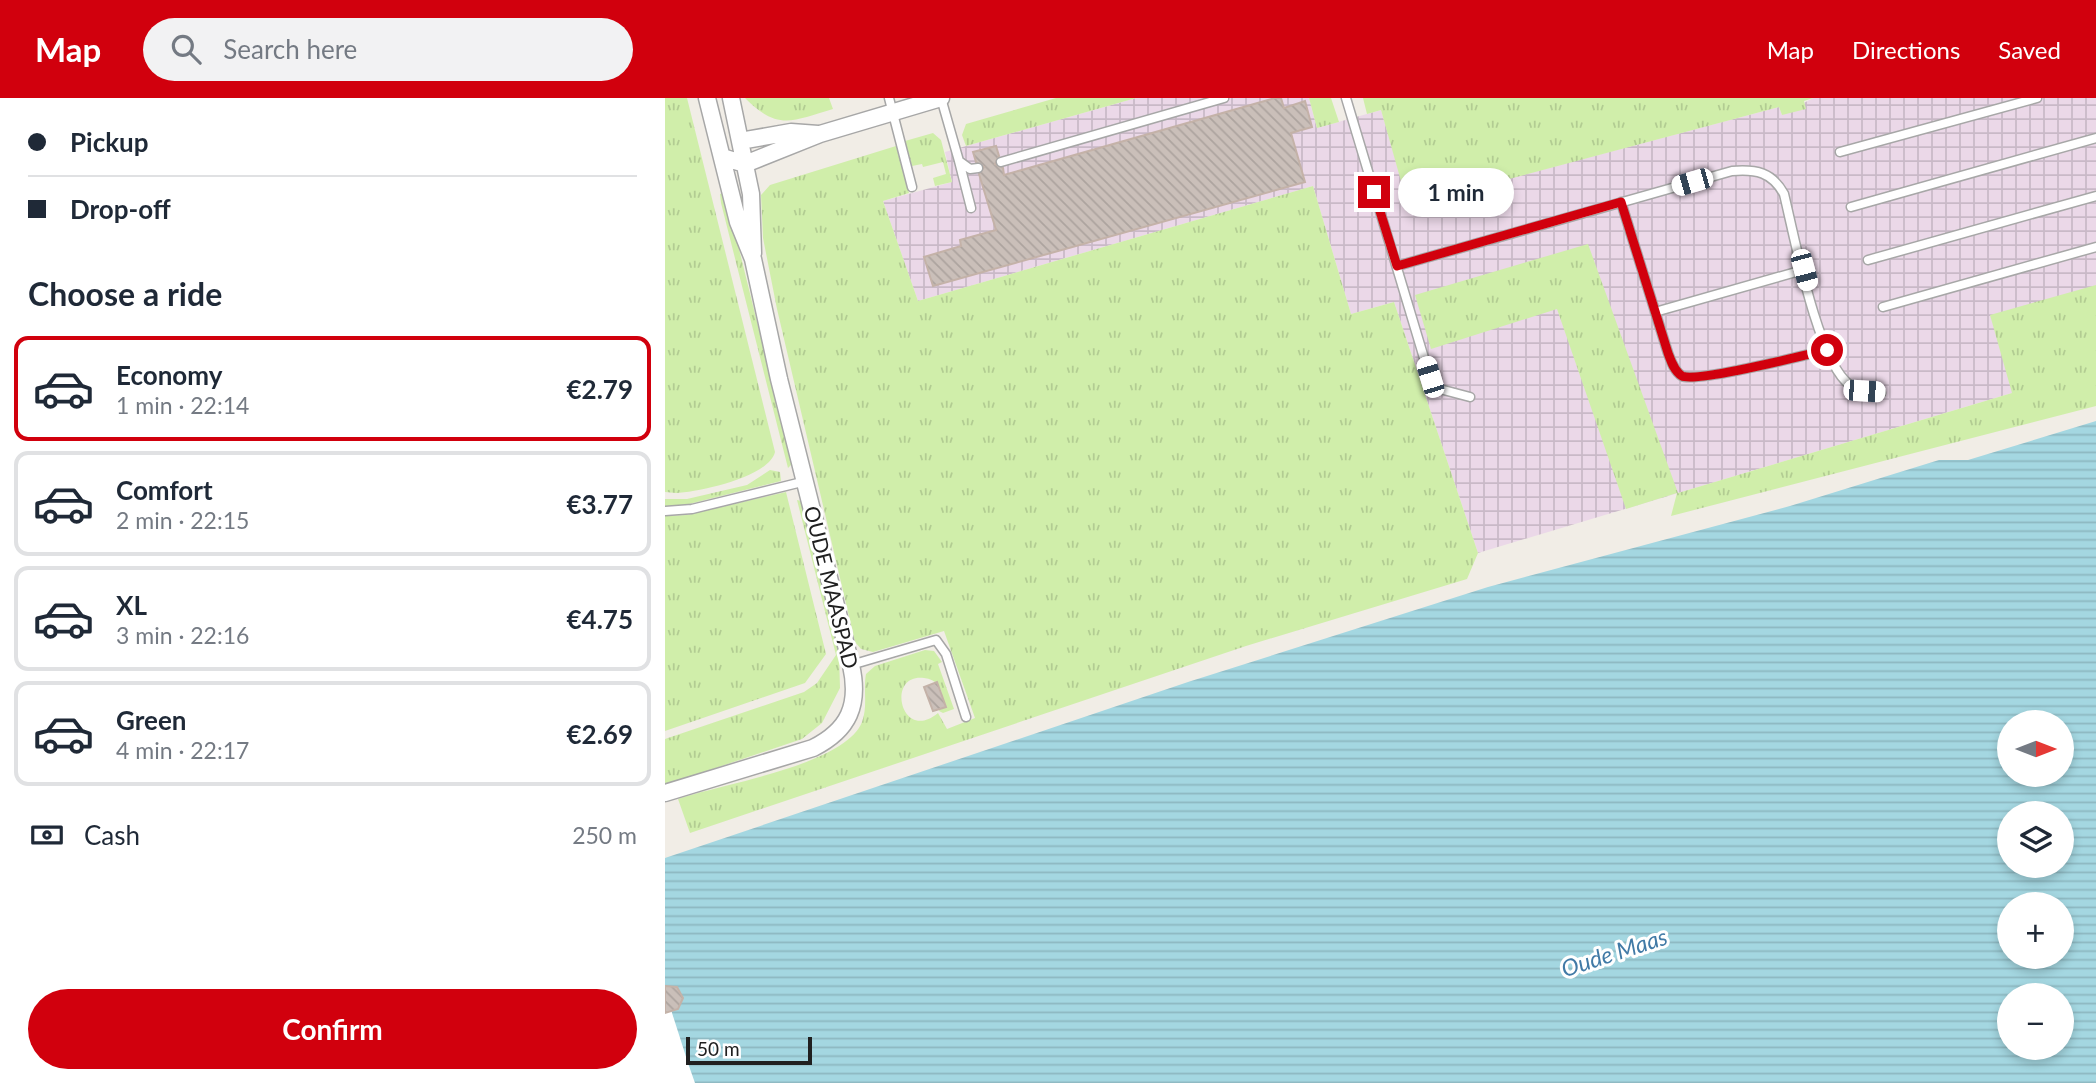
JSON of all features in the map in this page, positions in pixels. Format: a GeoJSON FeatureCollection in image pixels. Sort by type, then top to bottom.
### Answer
{"type":"FeatureCollection","features":[{"type":"Feature","properties":{"kind":"street","name":"OUDE MAASPAD"},"geometry":{"type":"LineString","coordinates":[[665,793],[813,748],[833,738],[853,707],[851,665],[753,259],[737,222],[707,98]]}},
{"type":"Feature","properties":{"kind":"street","name":"OUDE MAASPAD"},"geometry":{"type":"LineString","coordinates":[[731,98],[754,223],[753,259]]}},
{"type":"Feature","properties":{"kind":"street"},"geometry":{"type":"LineString","coordinates":[[722,157],[745,164],[890,105],[941,98]]}},
{"type":"Feature","properties":{"kind":"street"},"geometry":{"type":"LineString","coordinates":[[722,157],[740,141],[791,132],[820,134]]}},
{"type":"Feature","properties":{"kind":"lane"},"geometry":{"type":"LineString","coordinates":[[941,98],[971,208]]}},
{"type":"Feature","properties":{"kind":"lane"},"geometry":{"type":"LineString","coordinates":[[1000,162],[1224,98]]}},
{"type":"Feature","properties":{"kind":"lane"},"geometry":{"type":"LineString","coordinates":[[1346,98],[1436,388],[1471,397]]}},
{"type":"Feature","properties":{"kind":"lane"},"geometry":{"type":"LineString","coordinates":[[1840,152],[2037,98]]}},
{"type":"Feature","properties":{"kind":"lane"},"geometry":{"type":"LineString","coordinates":[[890,105],[912,187]]}},
{"type":"Feature","properties":{"kind":"lane"},"geometry":{"type":"LineString","coordinates":[[1851,207],[2096,138]]}},
{"type":"Feature","properties":{"kind":"lane"},"geometry":{"type":"LineString","coordinates":[[959,161],[970,169],[978,168]]}},
{"type":"Feature","properties":{"kind":"lane"},"geometry":{"type":"LineString","coordinates":[[1397,266],[1732,171],[1764,173],[1777,181],[1784,194],[1827,350],[1836,370],[1850,385],[1864,391],[1881,393]]}},
{"type":"Feature","properties":{"kind":"lane"},"geometry":{"type":"LineString","coordinates":[[1868,260],[2096,196]]}},
{"type":"Feature","properties":{"kind":"lane"},"geometry":{"type":"LineString","coordinates":[[1621,202],[1674,369],[1681,375],[1691,378],[1827,350]]}},
{"type":"Feature","properties":{"kind":"lane"},"geometry":{"type":"LineString","coordinates":[[1883,307],[2096,247]]}},
{"type":"Feature","properties":{"kind":"lane"},"geometry":{"type":"LineString","coordinates":[[1655,312],[1804,270]]}},
{"type":"Feature","properties":{"kind":"lane"},"geometry":{"type":"LineString","coordinates":[[665,511],[692,509],[806,481]]}},
{"type":"Feature","properties":{"kind":"lane"},"geometry":{"type":"LineString","coordinates":[[851,665],[936,640],[946,654],[967,717]]}},
{"type":"Feature","properties":{"kind":"shaded area"},"geometry":{"type":"Polygon","coordinates":[[[1136,98],[1309,98],[1317,128],[1381,110],[1409,205],[1779,107],[1782,115],[1813,98],[2096,98],[2096,285],[2012,393],[1478,553],[1394,302],[1351,314],[1313,186],[918,301],[883,201],[952,182],[945,152],[1136,98]]]}},
{"type":"Feature","properties":{"kind":"green space"},"geometry":{"type":"Polygon","coordinates":[[[665,98],[687,98],[775,452],[770,461],[747,476],[700,490],[676,493],[665,492],[665,98]]]}},
{"type":"Feature","properties":{"kind":"green space"},"geometry":{"type":"Polygon","coordinates":[[[745,98],[829,98],[833,109],[796,119],[777,119],[767,115],[745,98]]]}},
{"type":"Feature","properties":{"kind":"green space"},"geometry":{"type":"Polygon","coordinates":[[[1056,98],[1136,98],[966,146],[962,135],[966,124],[1056,98]]]}},
{"type":"Feature","properties":{"kind":"green space"},"geometry":{"type":"Polygon","coordinates":[[[1309,98],[1331,98],[1339,122],[1317,128],[1309,98]]]}},
{"type":"Feature","properties":{"kind":"green space"},"geometry":{"type":"Polygon","coordinates":[[[1363,98],[1813,98],[1804,101],[1806,109],[1782,115],[1779,107],[1408,206],[1381,110],[1367,114],[1363,98]]]}},
{"type":"Feature","properties":{"kind":"green space"},"geometry":{"type":"Polygon","coordinates":[[[933,133],[941,140],[952,182],[935,186],[933,178],[946,174],[943,162],[923,167],[922,164],[912,166],[905,141],[933,133]]]}},
{"type":"Feature","properties":{"kind":"green space"},"geometry":{"type":"Polygon","coordinates":[[[896,146],[909,193],[883,201],[918,301],[1313,186],[1351,314],[1394,302],[1478,553],[1467,579],[1246,646],[690,833],[678,799],[808,761],[851,737],[864,716],[866,674],[875,666],[925,650],[934,651],[942,662],[938,664],[954,709],[943,713],[939,711],[942,695],[935,682],[924,678],[912,679],[905,686],[902,695],[907,714],[915,720],[925,720],[938,713],[947,729],[975,718],[944,631],[873,652],[861,649],[855,642],[777,309],[763,238],[761,195],[770,185],[896,146]]]}},
{"type":"Feature","properties":{"kind":"green space"},"geometry":{"type":"Polygon","coordinates":[[[725,192],[792,464],[788,468],[721,203],[720,194],[725,192]]]}},
{"type":"Feature","properties":{"kind":"green space"},"geometry":{"type":"Polygon","coordinates":[[[1588,244],[1678,493],[2012,393],[1990,315],[2096,285],[2096,406],[1671,516],[1677,493],[1626,509],[1557,309],[1431,349],[1415,295],[1588,244]]]}},
{"type":"Feature","properties":{"kind":"green space"},"geometry":{"type":"Polygon","coordinates":[[[770,470],[780,472],[781,481],[681,506],[665,506],[665,499],[687,499],[747,485],[770,470]]]}},
{"type":"Feature","properties":{"kind":"green space"},"geometry":{"type":"Polygon","coordinates":[[[786,492],[826,654],[805,683],[665,731],[665,516],[687,515],[786,492]]]}},
{"type":"Feature","properties":{"kind":"green space"},"geometry":{"type":"Polygon","coordinates":[[[797,500],[801,501],[804,512],[839,654],[840,688],[822,723],[802,739],[665,785],[665,739],[804,692],[817,683],[836,655],[797,500]]]}},
{"type":"Feature","properties":{"kind":"water","name":"Oude Maas"},"geometry":{"type":"Polygon","coordinates":[[[2096,421],[2096,1083],[665,1083],[665,1013],[678,1009],[683,998],[677,987],[665,987],[665,858],[1188,682],[1488,587],[1790,506],[1939,460],[1968,460],[2096,421]]]}},
{"type":"Feature","properties":{"kind":"pier"},"geometry":{"type":"Polygon","coordinates":[[[665,991],[689,1066],[695,1083],[665,1083],[665,991]]]}},
{"type":"Feature","properties":{"kind":"building"},"geometry":{"type":"Polygon","coordinates":[[[1281,98],[1284,108],[1305,101],[1312,127],[1291,133],[1305,182],[933,286],[924,257],[961,246],[960,240],[996,230],[979,174],[984,167],[976,162],[973,152],[996,146],[999,156],[995,164],[1003,168],[1004,175],[1281,98]]]}},
{"type":"Feature","properties":{"kind":"building"},"geometry":{"type":"Polygon","coordinates":[[[937,682],[946,707],[933,711],[924,687],[937,682]]]}},
{"type":"Feature","properties":{"kind":"building"},"geometry":{"type":"Polygon","coordinates":[[[665,986],[677,987],[683,998],[678,1009],[665,1013],[665,986]]]}},
{"type":"Feature","properties":{"kind":"route"},"geometry":{"type":"LineString","coordinates":[[1374,192],[1397,266],[1621,202],[1668,353],[1674,369],[1681,375],[1691,378],[1827,350]]}}]}
